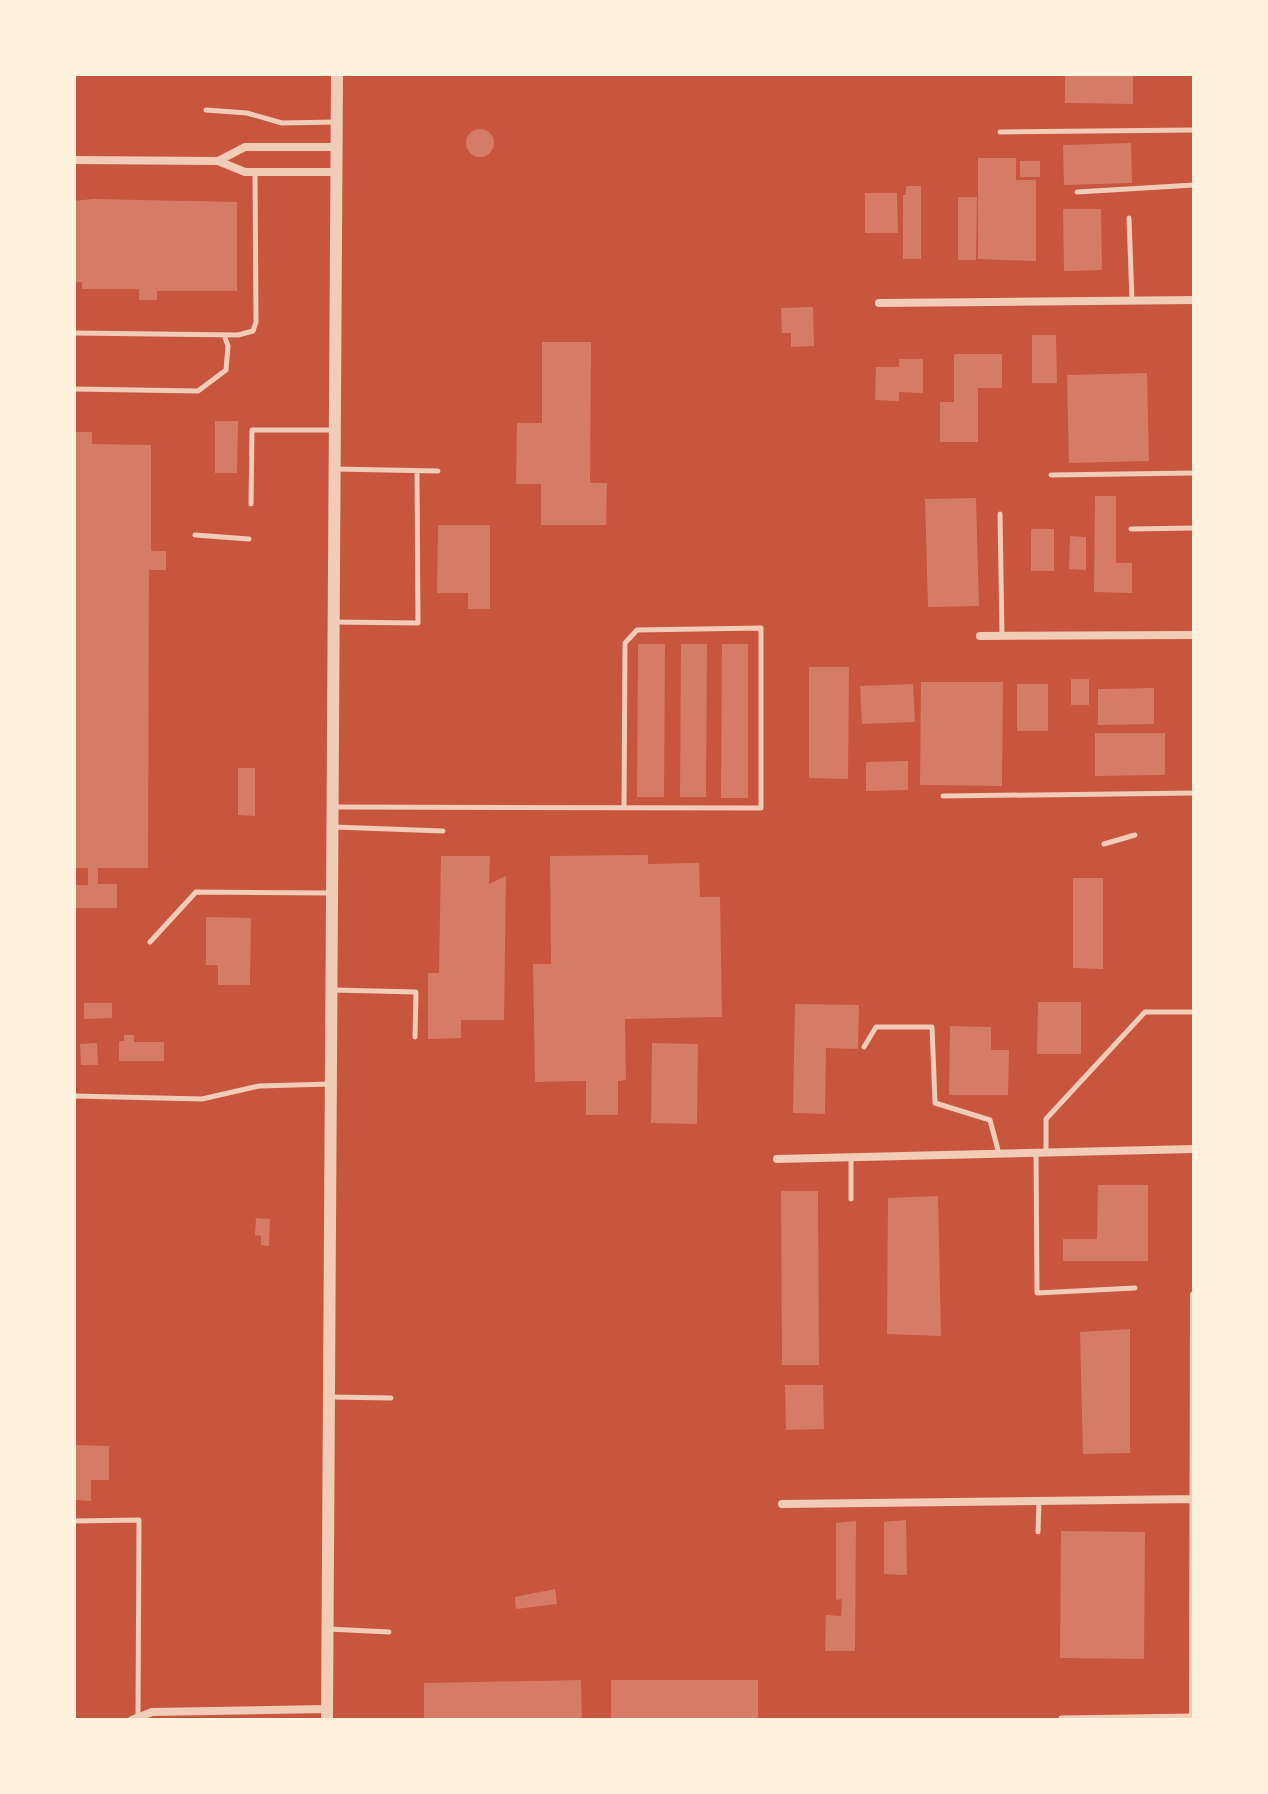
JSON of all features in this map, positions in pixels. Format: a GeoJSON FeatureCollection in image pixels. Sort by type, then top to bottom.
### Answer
{"type":"FeatureCollection","features":[{"type":"Feature","properties":{"kind":"street"},"geometry":{"type":"LineString","coordinates":[[135,1719],[152,1712],[327,1715],[337,74]]}},
{"type":"Feature","properties":{"kind":"street"},"geometry":{"type":"LineString","coordinates":[[218,161],[245,147],[337,147]]}},
{"type":"Feature","properties":{"kind":"street"},"geometry":{"type":"LineString","coordinates":[[74,160],[218,161],[245,172],[337,172]]}},
{"type":"Feature","properties":{"kind":"street"},"geometry":{"type":"LineString","coordinates":[[879,303],[1194,300]]}},
{"type":"Feature","properties":{"kind":"street"},"geometry":{"type":"LineString","coordinates":[[980,636],[1194,635]]}},
{"type":"Feature","properties":{"kind":"street"},"geometry":{"type":"LineString","coordinates":[[777,1159],[1194,1149]]}},
{"type":"Feature","properties":{"kind":"street"},"geometry":{"type":"LineString","coordinates":[[1193,1718],[1194,1295]]}},
{"type":"Feature","properties":{"kind":"street"},"geometry":{"type":"LineString","coordinates":[[782,1504],[1194,1499]]}},
{"type":"Feature","properties":{"kind":"lane"},"geometry":{"type":"LineString","coordinates":[[206,110],[247,113],[282,123],[337,122]]}},
{"type":"Feature","properties":{"kind":"lane"},"geometry":{"type":"LineString","coordinates":[[1000,132],[1194,130]]}},
{"type":"Feature","properties":{"kind":"lane"},"geometry":{"type":"LineString","coordinates":[[74,333],[224,335],[246,334],[256,327],[255,172]]}},
{"type":"Feature","properties":{"kind":"lane"},"geometry":{"type":"LineString","coordinates":[[1077,192],[1194,185]]}},
{"type":"Feature","properties":{"kind":"lane"},"geometry":{"type":"LineString","coordinates":[[1129,218],[1132,301]]}},
{"type":"Feature","properties":{"kind":"lane"},"geometry":{"type":"LineString","coordinates":[[74,389],[198,391],[226,370],[228,346],[224,335]]}},
{"type":"Feature","properties":{"kind":"lane"},"geometry":{"type":"LineString","coordinates":[[251,504],[252,430],[336,430]]}},
{"type":"Feature","properties":{"kind":"lane"},"geometry":{"type":"LineString","coordinates":[[335,469],[438,471]]}},
{"type":"Feature","properties":{"kind":"lane"},"geometry":{"type":"LineString","coordinates":[[334,622],[418,623],[417,472]]}},
{"type":"Feature","properties":{"kind":"lane"},"geometry":{"type":"LineString","coordinates":[[1051,475],[1194,473]]}},
{"type":"Feature","properties":{"kind":"lane"},"geometry":{"type":"LineString","coordinates":[[1000,514],[1002,636]]}},
{"type":"Feature","properties":{"kind":"lane"},"geometry":{"type":"LineString","coordinates":[[1131,529],[1194,528]]}},
{"type":"Feature","properties":{"kind":"lane"},"geometry":{"type":"LineString","coordinates":[[195,535],[249,539]]}},
{"type":"Feature","properties":{"kind":"lane"},"geometry":{"type":"LineString","coordinates":[[333,807],[624,808],[761,808],[761,628],[637,630],[625,643],[624,808]]}},
{"type":"Feature","properties":{"kind":"lane"},"geometry":{"type":"LineString","coordinates":[[943,796],[1194,793]]}},
{"type":"Feature","properties":{"kind":"lane"},"geometry":{"type":"LineString","coordinates":[[333,827],[443,831]]}},
{"type":"Feature","properties":{"kind":"lane"},"geometry":{"type":"LineString","coordinates":[[1104,844],[1135,835]]}},
{"type":"Feature","properties":{"kind":"lane"},"geometry":{"type":"LineString","coordinates":[[150,942],[196,892],[332,893]]}},
{"type":"Feature","properties":{"kind":"lane"},"geometry":{"type":"LineString","coordinates":[[332,990],[416,992],[415,1037]]}},
{"type":"Feature","properties":{"kind":"lane"},"geometry":{"type":"LineString","coordinates":[[1046,1153],[1046,1119],[1145,1012],[1194,1012]]}},
{"type":"Feature","properties":{"kind":"lane"},"geometry":{"type":"LineString","coordinates":[[864,1047],[876,1027],[932,1027],[935,1103],[990,1120],[999,1154]]}},
{"type":"Feature","properties":{"kind":"lane"},"geometry":{"type":"LineString","coordinates":[[74,1096],[202,1099],[259,1086],[331,1084]]}},
{"type":"Feature","properties":{"kind":"lane"},"geometry":{"type":"LineString","coordinates":[[1036,1153],[1037,1293],[1135,1288]]}},
{"type":"Feature","properties":{"kind":"lane"},"geometry":{"type":"LineString","coordinates":[[851,1158],[851,1199]]}},
{"type":"Feature","properties":{"kind":"lane"},"geometry":{"type":"LineString","coordinates":[[329,1397],[391,1398]]}},
{"type":"Feature","properties":{"kind":"lane"},"geometry":{"type":"LineString","coordinates":[[1038,1532],[1039,1501]]}},
{"type":"Feature","properties":{"kind":"lane"},"geometry":{"type":"LineString","coordinates":[[74,1521],[139,1520],[135,1719]]}},
{"type":"Feature","properties":{"kind":"lane"},"geometry":{"type":"LineString","coordinates":[[327,1629],[389,1632]]}},
{"type":"Feature","properties":{"kind":"lane"},"geometry":{"type":"LineString","coordinates":[[1061,1718],[1193,1718]]}},
{"type":"Feature","properties":{"kind":"building"},"geometry":{"type":"Polygon","coordinates":[[[1065,74],[1133,74],[1133,104],[1065,103],[1065,74]]]}},
{"type":"Feature","properties":{"kind":"building"},"geometry":{"type":"Polygon","coordinates":[[[480,129],[490,133],[494,143],[490,153],[480,157],[470,153],[466,143],[470,133],[480,129]]]}},
{"type":"Feature","properties":{"kind":"building"},"geometry":{"type":"Polygon","coordinates":[[[1131,143],[1132,183],[1064,185],[1063,145],[1131,143]]]}},
{"type":"Feature","properties":{"kind":"building"},"geometry":{"type":"Polygon","coordinates":[[[978,158],[1016,158],[1016,180],[1036,180],[1036,261],[978,259],[978,158]]]}},
{"type":"Feature","properties":{"kind":"building"},"geometry":{"type":"Polygon","coordinates":[[[1020,161],[1040,161],[1040,177],[1020,177],[1020,161]]]}},
{"type":"Feature","properties":{"kind":"building"},"geometry":{"type":"Polygon","coordinates":[[[906,186],[921,186],[921,259],[903,259],[903,195],[906,195],[906,186]]]}},
{"type":"Feature","properties":{"kind":"building"},"geometry":{"type":"Polygon","coordinates":[[[865,193],[897,193],[898,233],[865,233],[865,193]]]}},
{"type":"Feature","properties":{"kind":"building"},"geometry":{"type":"Polygon","coordinates":[[[958,197],[977,197],[976,260],[958,260],[958,197]]]}},
{"type":"Feature","properties":{"kind":"building"},"geometry":{"type":"Polygon","coordinates":[[[74,201],[237,202],[237,291],[157,291],[157,300],[139,300],[139,289],[82,289],[82,282],[74,282],[74,201]]]}},
{"type":"Feature","properties":{"kind":"building"},"geometry":{"type":"Polygon","coordinates":[[[1063,209],[1101,209],[1102,270],[1064,271],[1063,209]]]}},
{"type":"Feature","properties":{"kind":"building"},"geometry":{"type":"Polygon","coordinates":[[[813,307],[814,346],[791,347],[791,333],[782,333],[781,308],[813,307]]]}},
{"type":"Feature","properties":{"kind":"building"},"geometry":{"type":"Polygon","coordinates":[[[1032,335],[1056,335],[1057,383],[1032,383],[1032,335]]]}},
{"type":"Feature","properties":{"kind":"building"},"geometry":{"type":"Polygon","coordinates":[[[542,342],[591,342],[590,483],[607,483],[606,525],[541,525],[541,484],[516,484],[517,423],[542,423],[542,342]]]}},
{"type":"Feature","properties":{"kind":"building"},"geometry":{"type":"Polygon","coordinates":[[[954,354],[1002,354],[1002,388],[978,388],[978,442],[940,442],[940,402],[954,402],[954,354]]]}},
{"type":"Feature","properties":{"kind":"building"},"geometry":{"type":"Polygon","coordinates":[[[899,359],[923,359],[923,393],[899,392],[899,401],[875,400],[876,367],[899,367],[899,359]]]}},
{"type":"Feature","properties":{"kind":"building"},"geometry":{"type":"Polygon","coordinates":[[[1147,373],[1149,461],[1069,463],[1067,375],[1147,373]]]}},
{"type":"Feature","properties":{"kind":"building"},"geometry":{"type":"Polygon","coordinates":[[[215,421],[238,421],[237,473],[215,473],[215,421]]]}},
{"type":"Feature","properties":{"kind":"building"},"geometry":{"type":"Polygon","coordinates":[[[74,432],[92,432],[92,444],[151,445],[151,551],[166,551],[166,570],[149,570],[148,868],[98,868],[98,884],[117,884],[117,908],[74,908],[74,885],[88,885],[88,868],[74,868],[74,432]]]}},
{"type":"Feature","properties":{"kind":"building"},"geometry":{"type":"Polygon","coordinates":[[[1095,496],[1116,496],[1116,563],[1132,563],[1132,593],[1094,592],[1095,496]]]}},
{"type":"Feature","properties":{"kind":"building"},"geometry":{"type":"Polygon","coordinates":[[[976,498],[979,606],[928,607],[925,499],[976,498]]]}},
{"type":"Feature","properties":{"kind":"building"},"geometry":{"type":"Polygon","coordinates":[[[438,525],[490,525],[490,609],[468,609],[468,593],[437,593],[438,525]]]}},
{"type":"Feature","properties":{"kind":"building"},"geometry":{"type":"Polygon","coordinates":[[[1031,529],[1054,529],[1054,571],[1031,571],[1031,529]]]}},
{"type":"Feature","properties":{"kind":"building"},"geometry":{"type":"Polygon","coordinates":[[[1070,536],[1086,537],[1086,570],[1069,569],[1070,536]]]}},
{"type":"Feature","properties":{"kind":"building"},"geometry":{"type":"Polygon","coordinates":[[[638,644],[665,644],[664,797],[637,797],[638,644]]]}},
{"type":"Feature","properties":{"kind":"building"},"geometry":{"type":"Polygon","coordinates":[[[681,644],[707,644],[706,797],[680,797],[681,644]]]}},
{"type":"Feature","properties":{"kind":"building"},"geometry":{"type":"Polygon","coordinates":[[[722,644],[748,644],[748,798],[721,798],[722,644]]]}},
{"type":"Feature","properties":{"kind":"building"},"geometry":{"type":"Polygon","coordinates":[[[809,667],[849,667],[848,779],[809,778],[809,667]]]}},
{"type":"Feature","properties":{"kind":"building"},"geometry":{"type":"Polygon","coordinates":[[[1071,679],[1089,679],[1089,705],[1071,705],[1071,679]]]}},
{"type":"Feature","properties":{"kind":"building"},"geometry":{"type":"Polygon","coordinates":[[[921,682],[1003,682],[1002,786],[920,785],[921,682]]]}},
{"type":"Feature","properties":{"kind":"building"},"geometry":{"type":"Polygon","coordinates":[[[913,684],[915,722],[862,724],[860,686],[913,684]]]}},
{"type":"Feature","properties":{"kind":"building"},"geometry":{"type":"Polygon","coordinates":[[[1017,684],[1048,684],[1048,731],[1017,731],[1017,684]]]}},
{"type":"Feature","properties":{"kind":"building"},"geometry":{"type":"Polygon","coordinates":[[[1154,688],[1154,724],[1098,725],[1098,689],[1154,688]]]}},
{"type":"Feature","properties":{"kind":"building"},"geometry":{"type":"Polygon","coordinates":[[[1095,733],[1165,733],[1165,775],[1095,776],[1095,733]]]}},
{"type":"Feature","properties":{"kind":"building"},"geometry":{"type":"Polygon","coordinates":[[[908,761],[908,790],[866,791],[866,762],[908,761]]]}},
{"type":"Feature","properties":{"kind":"building"},"geometry":{"type":"Polygon","coordinates":[[[238,768],[255,768],[255,816],[238,815],[238,768]]]}},
{"type":"Feature","properties":{"kind":"building"},"geometry":{"type":"Polygon","coordinates":[[[648,855],[648,864],[699,863],[700,897],[720,897],[722,1017],[625,1019],[626,1080],[618,1081],[618,1115],[586,1115],[586,1081],[535,1082],[533,964],[551,964],[550,856],[648,855]]]}},
{"type":"Feature","properties":{"kind":"building"},"geometry":{"type":"Polygon","coordinates":[[[441,856],[490,856],[489,884],[506,876],[504,1020],[461,1020],[461,1038],[428,1039],[428,973],[439,973],[441,856]]]}},
{"type":"Feature","properties":{"kind":"building"},"geometry":{"type":"Polygon","coordinates":[[[1073,878],[1103,878],[1103,969],[1073,968],[1073,878]]]}},
{"type":"Feature","properties":{"kind":"building"},"geometry":{"type":"Polygon","coordinates":[[[206,917],[251,918],[250,985],[218,985],[218,965],[206,965],[206,917]]]}},
{"type":"Feature","properties":{"kind":"building"},"geometry":{"type":"Polygon","coordinates":[[[1038,1002],[1081,1002],[1081,1054],[1037,1054],[1038,1002]]]}},
{"type":"Feature","properties":{"kind":"building"},"geometry":{"type":"Polygon","coordinates":[[[84,1003],[112,1003],[112,1018],[84,1019],[84,1003]]]}},
{"type":"Feature","properties":{"kind":"building"},"geometry":{"type":"Polygon","coordinates":[[[795,1004],[859,1005],[858,1049],[826,1048],[825,1114],[793,1113],[795,1004]]]}},
{"type":"Feature","properties":{"kind":"building"},"geometry":{"type":"Polygon","coordinates":[[[950,1026],[991,1027],[991,1050],[1009,1050],[1008,1095],[949,1095],[950,1026]]]}},
{"type":"Feature","properties":{"kind":"building"},"geometry":{"type":"Polygon","coordinates":[[[124,1035],[134,1035],[134,1042],[164,1042],[164,1061],[119,1061],[119,1041],[124,1041],[124,1035]]]}},
{"type":"Feature","properties":{"kind":"building"},"geometry":{"type":"Polygon","coordinates":[[[97,1043],[98,1065],[81,1065],[80,1044],[97,1043]]]}},
{"type":"Feature","properties":{"kind":"building"},"geometry":{"type":"Polygon","coordinates":[[[652,1043],[698,1044],[697,1124],[651,1123],[652,1043]]]}},
{"type":"Feature","properties":{"kind":"building"},"geometry":{"type":"Polygon","coordinates":[[[1098,1185],[1148,1185],[1148,1261],[1063,1261],[1063,1239],[1097,1239],[1098,1185]]]}},
{"type":"Feature","properties":{"kind":"building"},"geometry":{"type":"Polygon","coordinates":[[[781,1191],[818,1191],[819,1365],[782,1365],[781,1191]]]}},
{"type":"Feature","properties":{"kind":"building"},"geometry":{"type":"Polygon","coordinates":[[[938,1196],[941,1336],[887,1334],[888,1198],[938,1196]]]}},
{"type":"Feature","properties":{"kind":"building"},"geometry":{"type":"Polygon","coordinates":[[[256,1218],[270,1219],[269,1246],[261,1245],[261,1236],[255,1235],[256,1218]]]}},
{"type":"Feature","properties":{"kind":"building"},"geometry":{"type":"Polygon","coordinates":[[[1130,1329],[1130,1453],[1083,1454],[1080,1332],[1130,1329]]]}},
{"type":"Feature","properties":{"kind":"building"},"geometry":{"type":"Polygon","coordinates":[[[785,1385],[823,1385],[824,1429],[786,1430],[785,1385]]]}},
{"type":"Feature","properties":{"kind":"building"},"geometry":{"type":"Polygon","coordinates":[[[74,1445],[109,1446],[109,1480],[91,1480],[91,1501],[76,1500],[74,1445]]]}},
{"type":"Feature","properties":{"kind":"building"},"geometry":{"type":"Polygon","coordinates":[[[906,1520],[907,1575],[884,1574],[884,1522],[906,1520]]]}},
{"type":"Feature","properties":{"kind":"building"},"geometry":{"type":"Polygon","coordinates":[[[856,1521],[855,1651],[825,1651],[826,1615],[841,1616],[842,1599],[836,1600],[836,1523],[856,1521]]]}},
{"type":"Feature","properties":{"kind":"building"},"geometry":{"type":"Polygon","coordinates":[[[1061,1531],[1145,1532],[1144,1659],[1060,1658],[1061,1531]]]}},
{"type":"Feature","properties":{"kind":"building"},"geometry":{"type":"Polygon","coordinates":[[[555,1589],[557,1604],[516,1609],[515,1597],[555,1589]]]}},
{"type":"Feature","properties":{"kind":"building"},"geometry":{"type":"Polygon","coordinates":[[[581,1680],[582,1720],[424,1720],[424,1683],[581,1680]]]}},
{"type":"Feature","properties":{"kind":"building"},"geometry":{"type":"Polygon","coordinates":[[[611,1680],[758,1680],[758,1720],[611,1720],[611,1680]]]}}]}
